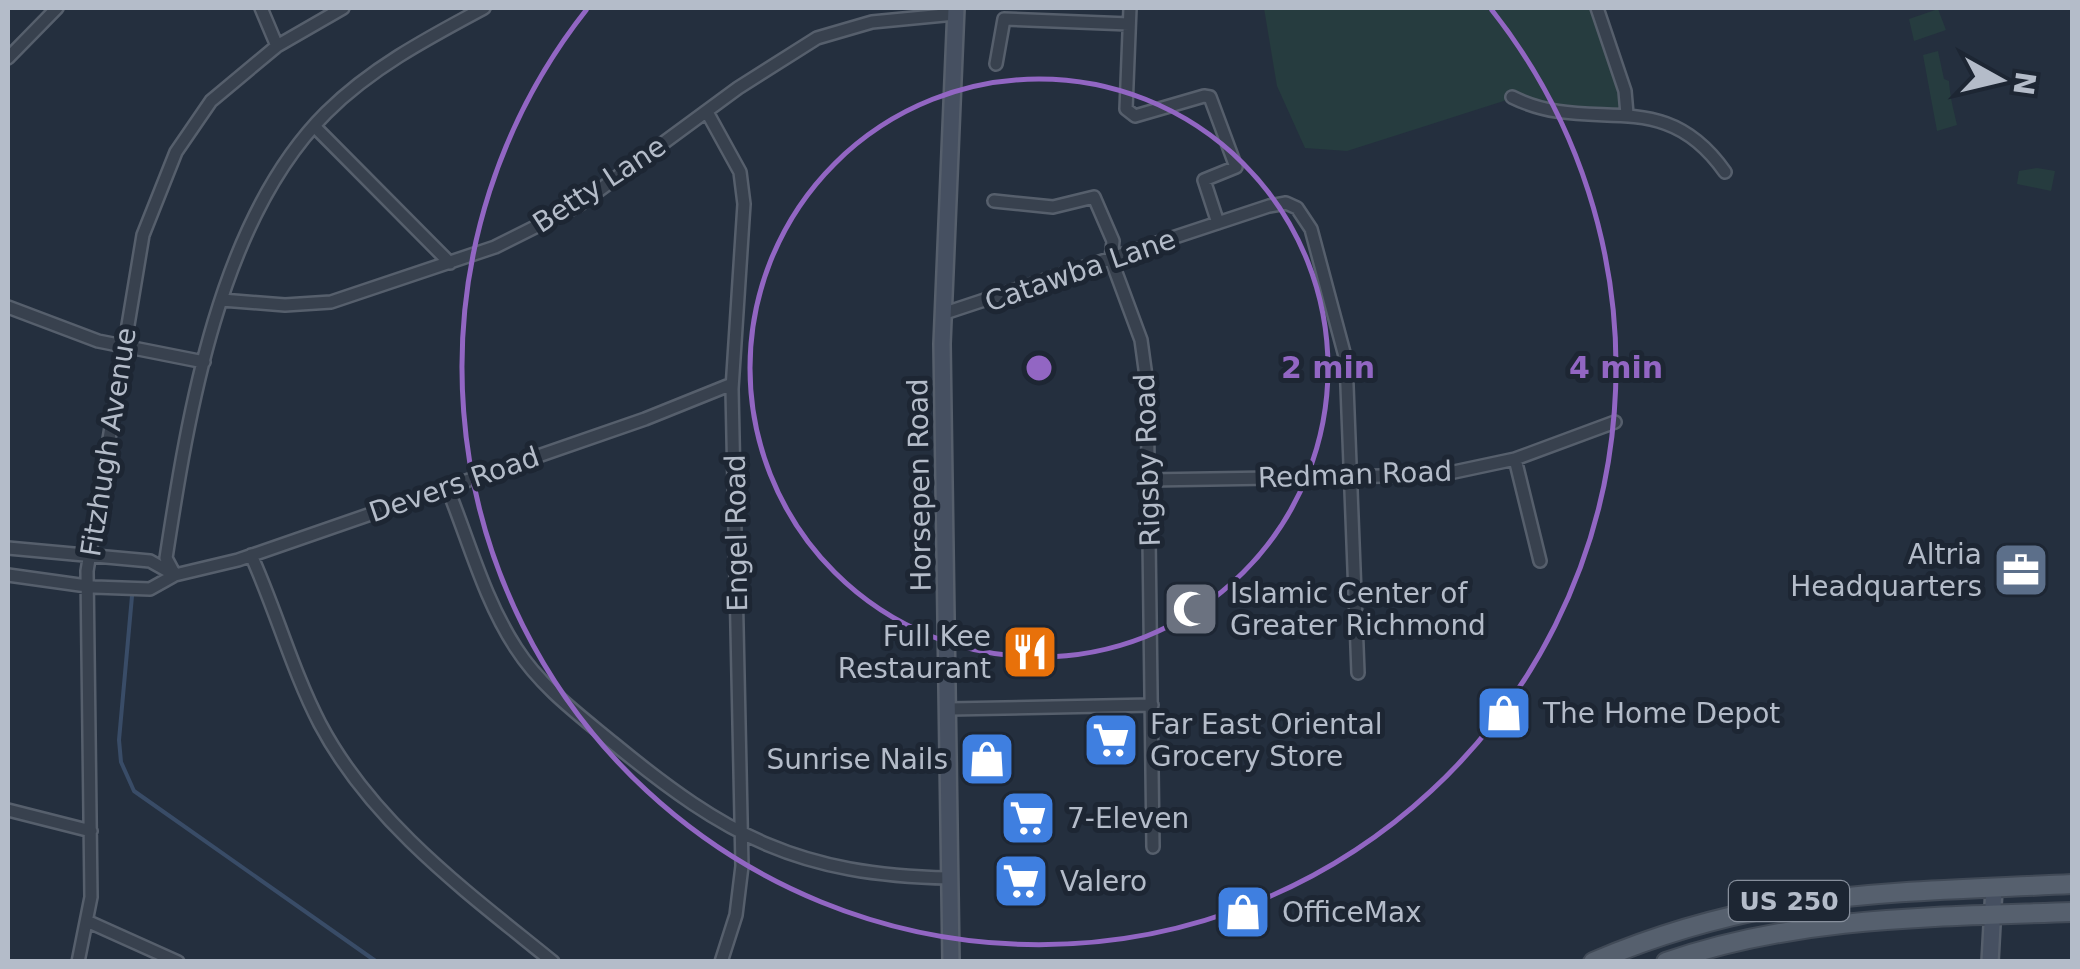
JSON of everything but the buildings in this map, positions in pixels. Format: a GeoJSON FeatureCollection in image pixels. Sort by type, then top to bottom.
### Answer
{"type":"FeatureCollection","features":[{"type":"Feature","properties":{"kind":"main road","name":"US 250"},"geometry":{"type":"LineString","coordinates":[[1593,962],[1690,925],[1764,906],[1863,892],[2072,884]]}},
{"type":"Feature","properties":{"kind":"main road","name":"US 250"},"geometry":{"type":"LineString","coordinates":[[1666,962],[1752,936],[1816,925],[2072,912]]}},
{"type":"Feature","properties":{"kind":"street"},"geometry":{"type":"LineString","coordinates":[[8,58],[56,8]]}},
{"type":"Feature","properties":{"kind":"street"},"geometry":{"type":"LineString","coordinates":[[261,8],[276,46]]}},
{"type":"Feature","properties":{"kind":"street","name":"Fitzhugh Avenue"},"geometry":{"type":"LineString","coordinates":[[78,962],[89,922],[88,557],[144,235],[176,152],[211,101],[276,46],[343,8]]}},
{"type":"Feature","properties":{"kind":"street"},"geometry":{"type":"LineString","coordinates":[[174,575],[166,558],[204,362],[247,232],[314,126],[384,66],[484,8]]}},
{"type":"Feature","properties":{"kind":"street"},"geometry":{"type":"LineString","coordinates":[[1130,8],[1126,109],[1134,116],[1204,96],[1215,102],[1236,167],[1204,180],[1218,223]]}},
{"type":"Feature","properties":{"kind":"street"},"geometry":{"type":"LineString","coordinates":[[1597,8],[1625,91],[1627,114]]}},
{"type":"Feature","properties":{"kind":"street","name":"Betty Lane"},"geometry":{"type":"LineString","coordinates":[[222,300],[285,305],[331,302],[450,263],[554,220],[792,50],[817,38],[872,22],[956,11]]}},
{"type":"Feature","properties":{"kind":"street","name":"Horsepen Road"},"geometry":{"type":"LineString","coordinates":[[951,962],[942,314],[956,11]]}},
{"type":"Feature","properties":{"kind":"street"},"geometry":{"type":"LineString","coordinates":[[996,64],[1004,19],[1129,24]]}},
{"type":"Feature","properties":{"kind":"street"},"geometry":{"type":"LineString","coordinates":[[1512,97],[1548,113],[1627,114],[1678,128],[1706,148],[1725,172]]}},
{"type":"Feature","properties":{"kind":"street","name":"Engel Road"},"geometry":{"type":"LineString","coordinates":[[707,112],[732,153],[743,186],[743,262],[732,384],[741,834],[736,915],[721,962]]}},
{"type":"Feature","properties":{"kind":"street"},"geometry":{"type":"LineString","coordinates":[[314,126],[450,263]]}},
{"type":"Feature","properties":{"kind":"street","name":"Rigsby Road"},"geometry":{"type":"LineString","coordinates":[[994,201],[1053,207],[1094,197],[1112,241],[1111,259],[1136,320],[1145,360],[1149,480],[1153,847]]}},
{"type":"Feature","properties":{"kind":"street","name":"Catawba Lane"},"geometry":{"type":"LineString","coordinates":[[942,314],[1286,203],[1304,216],[1346,360],[1353,477]]}},
{"type":"Feature","properties":{"kind":"street"},"geometry":{"type":"LineString","coordinates":[[8,307],[54,327],[122,346],[204,362]]}},
{"type":"Feature","properties":{"kind":"street","name":"Devers Road"},"geometry":{"type":"LineString","coordinates":[[8,574],[150,589],[174,575],[251,555],[448,488],[732,384]]}},
{"type":"Feature","properties":{"kind":"street","name":"Redman Road"},"geometry":{"type":"LineString","coordinates":[[1149,480],[1440,474],[1515,459],[1614,422]]}},
{"type":"Feature","properties":{"kind":"street"},"geometry":{"type":"LineString","coordinates":[[1515,459],[1540,561]]}},
{"type":"Feature","properties":{"kind":"street"},"geometry":{"type":"LineString","coordinates":[[1353,477],[1358,673]]}},
{"type":"Feature","properties":{"kind":"street"},"geometry":{"type":"LineString","coordinates":[[448,488],[497,615],[529,666],[556,696],[699,812],[741,834],[843,870],[950,878]]}},
{"type":"Feature","properties":{"kind":"street"},"geometry":{"type":"LineString","coordinates":[[8,548],[150,562],[174,575]]}},
{"type":"Feature","properties":{"kind":"street"},"geometry":{"type":"LineString","coordinates":[[251,555],[308,700],[348,769],[416,848],[553,962]]}},
{"type":"Feature","properties":{"kind":"street"},"geometry":{"type":"LineString","coordinates":[[948,709],[1152,705]]}},
{"type":"Feature","properties":{"kind":"street"},"geometry":{"type":"LineString","coordinates":[[8,810],[91,830]]}},
{"type":"Feature","properties":{"kind":"street"},"geometry":{"type":"LineString","coordinates":[[1990,962],[1994,888]]}},
{"type":"Feature","properties":{"kind":"street"},"geometry":{"type":"LineString","coordinates":[[89,922],[178,962]]}},
{"type":"Feature","properties":{"kind":"green space"},"geometry":{"type":"Polygon","coordinates":[[[1264,8],[1597,8],[1631,113],[1541,114],[1510,99],[1347,151],[1305,148],[1277,86],[1264,8]]]}},
{"type":"Feature","properties":{"kind":"green space"},"geometry":{"type":"Polygon","coordinates":[[[1938,9],[1946,30],[1914,41],[1909,19],[1938,9]]]}},
{"type":"Feature","properties":{"kind":"green space"},"geometry":{"type":"Polygon","coordinates":[[[1938,51],[1944,79],[1949,81],[1957,125],[1937,131],[1923,55],[1938,51]]]}},
{"type":"Feature","properties":{"kind":"green space"},"geometry":{"type":"Polygon","coordinates":[[[2019,171],[2055,171],[2051,191],[2017,184],[2019,171]]]}},
{"type":"Feature","properties":{"kind":"waterway"},"geometry":{"type":"LineString","coordinates":[[132,596],[119,740],[121,762],[134,791],[377,962]]}},
{"type":"Feature","properties":{"kind":"place","name":"Altria Headquarters"},"geometry":{"type":"Point","coordinates":[2021,570]}},
{"type":"Feature","properties":{"kind":"place","name":"Islamic Center of Greater Richmond"},"geometry":{"type":"Point","coordinates":[1191,609]}},
{"type":"Feature","properties":{"kind":"place","name":"Full Kee Restaurant"},"geometry":{"type":"Point","coordinates":[1030,652]}},
{"type":"Feature","properties":{"kind":"place","name":"The Home Depot"},"geometry":{"type":"Point","coordinates":[1504,713]}},
{"type":"Feature","properties":{"kind":"place","name":"Far East Oriental Grocery Store"},"geometry":{"type":"Point","coordinates":[1111,740]}},
{"type":"Feature","properties":{"kind":"place","name":"Sunrise Nails"},"geometry":{"type":"Point","coordinates":[987,759]}},
{"type":"Feature","properties":{"kind":"place","name":"7-Eleven"},"geometry":{"type":"Point","coordinates":[1028,818]}},
{"type":"Feature","properties":{"kind":"place","name":"Valero"},"geometry":{"type":"Point","coordinates":[1021,881]}},
{"type":"Feature","properties":{"kind":"place","name":"OfficeMax"},"geometry":{"type":"Point","coordinates":[1243,912]}}]}
